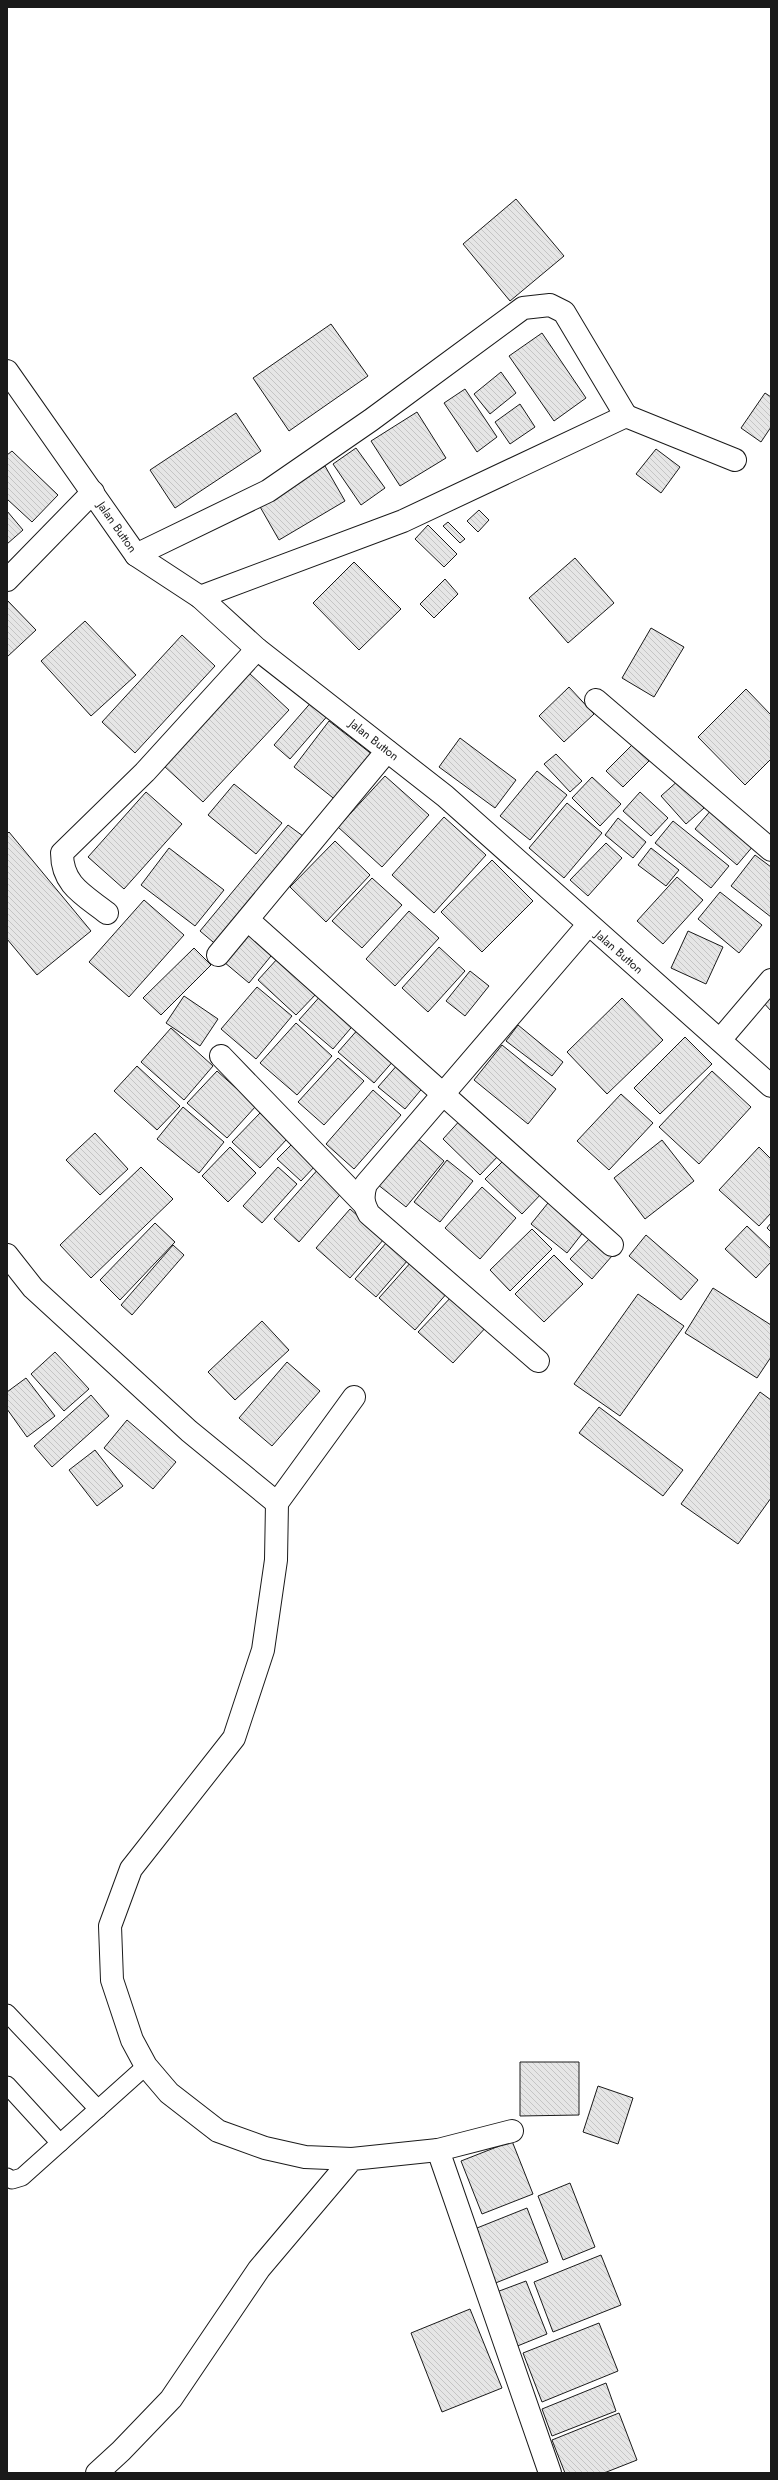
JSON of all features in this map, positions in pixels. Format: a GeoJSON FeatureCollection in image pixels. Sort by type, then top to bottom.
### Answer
{"type":"FeatureCollection","features":[{"type":"Feature","properties":{"kind":"street"},"geometry":{"type":"LineString","coordinates":[[136,555],[268,491],[371,420],[523,308],[550,305],[564,312],[626,416],[734,460]]}},
{"type":"Feature","properties":{"kind":"street","name":"Jalan Button"},"geometry":{"type":"LineString","coordinates":[[7,371],[136,555],[200,597],[257,649],[445,796],[588,926],[771,1086]]}},
{"type":"Feature","properties":{"kind":"street"},"geometry":{"type":"LineString","coordinates":[[200,597],[403,521],[626,416]]}},
{"type":"Feature","properties":{"kind":"street"},"geometry":{"type":"LineString","coordinates":[[7,580],[93,492]]}},
{"type":"Feature","properties":{"kind":"street"},"geometry":{"type":"LineString","coordinates":[[106,913],[70,883],[63,872],[62,854],[146,772],[257,649]]}},
{"type":"Feature","properties":{"kind":"street"},"geometry":{"type":"LineString","coordinates":[[596,700],[771,850]]}},
{"type":"Feature","properties":{"kind":"street"},"geometry":{"type":"LineString","coordinates":[[218,955],[387,750]]}},
{"type":"Feature","properties":{"kind":"street"},"geometry":{"type":"LineString","coordinates":[[248,920],[612,1245]]}},
{"type":"Feature","properties":{"kind":"street"},"geometry":{"type":"LineString","coordinates":[[363,1203],[366,1184],[588,926]]}},
{"type":"Feature","properties":{"kind":"street"},"geometry":{"type":"LineString","coordinates":[[720,1040],[771,980]]}},
{"type":"Feature","properties":{"kind":"street"},"geometry":{"type":"LineString","coordinates":[[221,1056],[363,1203],[369,1214],[538,1361]]}},
{"type":"Feature","properties":{"kind":"street"},"geometry":{"type":"LineString","coordinates":[[7,1255],[33,1288],[189,1431],[277,1503]]}},
{"type":"Feature","properties":{"kind":"street"},"geometry":{"type":"LineString","coordinates":[[354,1397],[277,1503],[276,1560],[263,1650],[234,1738],[130,1869],[110,1926],[112,1980],[132,2040],[146,2066],[169,2093],[218,2131],[265,2148],[305,2157],[352,2159],[438,2150],[512,2131]]}},
{"type":"Feature","properties":{"kind":"street"},"geometry":{"type":"LineString","coordinates":[[438,2150],[550,2473]]}},
{"type":"Feature","properties":{"kind":"street"},"geometry":{"type":"LineString","coordinates":[[97,2473],[121,2451],[171,2399],[259,2269],[352,2159]]}},
{"type":"Feature","properties":{"kind":"lane"},"geometry":{"type":"LineString","coordinates":[[7,2013],[98,2109]]}},
{"type":"Feature","properties":{"kind":"lane"},"geometry":{"type":"LineString","coordinates":[[7,2177],[12,2180],[22,2177],[146,2066]]}},
{"type":"Feature","properties":{"kind":"lane"},"geometry":{"type":"LineString","coordinates":[[7,2085],[60,2143]]}},
{"type":"Feature","properties":{"kind":"building"},"geometry":{"type":"Polygon","coordinates":[[[516,199],[564,256],[510,301],[463,244],[516,199]]]}},
{"type":"Feature","properties":{"kind":"building"},"geometry":{"type":"Polygon","coordinates":[[[331,324],[368,376],[289,431],[253,378],[331,324]]]}},
{"type":"Feature","properties":{"kind":"building"},"geometry":{"type":"Polygon","coordinates":[[[542,333],[586,398],[554,421],[509,356],[542,333]]]}},
{"type":"Feature","properties":{"kind":"building"},"geometry":{"type":"Polygon","coordinates":[[[501,372],[516,393],[490,414],[474,394],[501,372]]]}},
{"type":"Feature","properties":{"kind":"building"},"geometry":{"type":"Polygon","coordinates":[[[465,389],[497,437],[477,452],[444,403],[465,389]]]}},
{"type":"Feature","properties":{"kind":"building"},"geometry":{"type":"Polygon","coordinates":[[[765,393],[771,397],[771,427],[761,442],[741,428],[765,393]]]}},
{"type":"Feature","properties":{"kind":"building"},"geometry":{"type":"Polygon","coordinates":[[[520,404],[535,427],[510,444],[495,422],[520,404]]]}},
{"type":"Feature","properties":{"kind":"building"},"geometry":{"type":"Polygon","coordinates":[[[417,412],[446,458],[400,486],[371,441],[417,412]]]}},
{"type":"Feature","properties":{"kind":"building"},"geometry":{"type":"Polygon","coordinates":[[[236,413],[261,451],[175,508],[150,470],[236,413]]]}},
{"type":"Feature","properties":{"kind":"building"},"geometry":{"type":"Polygon","coordinates":[[[356,448],[385,488],[361,505],[333,464],[356,448]]]}},
{"type":"Feature","properties":{"kind":"building"},"geometry":{"type":"Polygon","coordinates":[[[656,449],[680,467],[661,493],[636,474],[656,449]]]}},
{"type":"Feature","properties":{"kind":"building"},"geometry":{"type":"Polygon","coordinates":[[[12,451],[58,495],[32,522],[7,499],[7,455],[12,451]]]}},
{"type":"Feature","properties":{"kind":"building"},"geometry":{"type":"Polygon","coordinates":[[[325,466],[345,501],[279,540],[259,505],[325,466]]]}},
{"type":"Feature","properties":{"kind":"building"},"geometry":{"type":"Polygon","coordinates":[[[479,510],[489,520],[478,532],[467,521],[479,510]]]}},
{"type":"Feature","properties":{"kind":"building"},"geometry":{"type":"Polygon","coordinates":[[[7,511],[23,530],[7,544],[7,511]]]}},
{"type":"Feature","properties":{"kind":"building"},"geometry":{"type":"Polygon","coordinates":[[[448,522],[465,539],[460,543],[443,526],[448,522]]]}},
{"type":"Feature","properties":{"kind":"building"},"geometry":{"type":"Polygon","coordinates":[[[428,525],[457,554],[444,567],[415,539],[428,525]]]}},
{"type":"Feature","properties":{"kind":"building"},"geometry":{"type":"Polygon","coordinates":[[[575,558],[614,603],[568,643],[529,598],[575,558]]]}},
{"type":"Feature","properties":{"kind":"building"},"geometry":{"type":"Polygon","coordinates":[[[354,562],[401,609],[359,650],[313,603],[354,562]]]}},
{"type":"Feature","properties":{"kind":"building"},"geometry":{"type":"Polygon","coordinates":[[[445,579],[458,594],[434,618],[420,604],[445,579]]]}},
{"type":"Feature","properties":{"kind":"building"},"geometry":{"type":"Polygon","coordinates":[[[7,600],[36,630],[7,657],[7,600]]]}},
{"type":"Feature","properties":{"kind":"building"},"geometry":{"type":"Polygon","coordinates":[[[85,621],[136,675],[91,716],[41,661],[85,621]]]}},
{"type":"Feature","properties":{"kind":"building"},"geometry":{"type":"Polygon","coordinates":[[[651,628],[684,647],[654,697],[622,678],[651,628]]]}},
{"type":"Feature","properties":{"kind":"building"},"geometry":{"type":"Polygon","coordinates":[[[182,635],[215,666],[135,753],[102,722],[182,635]]]}},
{"type":"Feature","properties":{"kind":"building"},"geometry":{"type":"Polygon","coordinates":[[[249,673],[289,710],[203,802],[163,765],[249,673]]]}},
{"type":"Feature","properties":{"kind":"building"},"geometry":{"type":"Polygon","coordinates":[[[569,687],[594,714],[564,742],[539,716],[569,687]]]}},
{"type":"Feature","properties":{"kind":"building"},"geometry":{"type":"Polygon","coordinates":[[[746,689],[771,715],[771,759],[745,785],[698,737],[746,689]]]}},
{"type":"Feature","properties":{"kind":"building"},"geometry":{"type":"Polygon","coordinates":[[[314,699],[330,713],[290,759],[274,745],[314,699]]]}},
{"type":"Feature","properties":{"kind":"building"},"geometry":{"type":"Polygon","coordinates":[[[329,721],[373,755],[337,801],[294,767],[329,721]]]}},
{"type":"Feature","properties":{"kind":"building"},"geometry":{"type":"Polygon","coordinates":[[[460,738],[516,780],[495,808],[439,767],[460,738]]]}},
{"type":"Feature","properties":{"kind":"building"},"geometry":{"type":"Polygon","coordinates":[[[632,745],[649,761],[623,787],[606,771],[632,745]]]}},
{"type":"Feature","properties":{"kind":"building"},"geometry":{"type":"Polygon","coordinates":[[[556,754],[582,781],[570,792],[544,764],[556,754]]]}},
{"type":"Feature","properties":{"kind":"building"},"geometry":{"type":"Polygon","coordinates":[[[537,771],[567,795],[530,840],[500,816],[537,771]]]}},
{"type":"Feature","properties":{"kind":"building"},"geometry":{"type":"Polygon","coordinates":[[[385,776],[429,815],[382,867],[338,827],[385,776]]]}},
{"type":"Feature","properties":{"kind":"building"},"geometry":{"type":"Polygon","coordinates":[[[592,777],[621,804],[600,826],[572,798],[592,777]]]}},
{"type":"Feature","properties":{"kind":"building"},"geometry":{"type":"Polygon","coordinates":[[[680,779],[704,808],[686,824],[661,796],[680,779]]]}},
{"type":"Feature","properties":{"kind":"building"},"geometry":{"type":"Polygon","coordinates":[[[234,784],[282,823],[256,854],[208,815],[234,784]]]}},
{"type":"Feature","properties":{"kind":"building"},"geometry":{"type":"Polygon","coordinates":[[[146,792],[182,824],[124,889],[88,857],[146,792]]]}},
{"type":"Feature","properties":{"kind":"building"},"geometry":{"type":"Polygon","coordinates":[[[640,792],[668,818],[651,836],[623,811],[640,792]]]}},
{"type":"Feature","properties":{"kind":"building"},"geometry":{"type":"Polygon","coordinates":[[[567,803],[602,833],[564,878],[529,848],[567,803]]]}},
{"type":"Feature","properties":{"kind":"building"},"geometry":{"type":"Polygon","coordinates":[[[712,809],[754,845],[737,865],[695,829],[712,809]]]}},
{"type":"Feature","properties":{"kind":"building"},"geometry":{"type":"Polygon","coordinates":[[[444,817],[486,855],[434,913],[392,875],[444,817]]]}},
{"type":"Feature","properties":{"kind":"building"},"geometry":{"type":"Polygon","coordinates":[[[618,818],[646,842],[633,858],[605,835],[618,818]]]}},
{"type":"Feature","properties":{"kind":"building"},"geometry":{"type":"Polygon","coordinates":[[[673,821],[729,866],[711,888],[655,843],[673,821]]]}},
{"type":"Feature","properties":{"kind":"building"},"geometry":{"type":"Polygon","coordinates":[[[288,825],[307,839],[219,947],[200,931],[288,825]]]}},
{"type":"Feature","properties":{"kind":"building"},"geometry":{"type":"Polygon","coordinates":[[[9,832],[91,931],[37,975],[7,939],[7,834],[9,832]]]}},
{"type":"Feature","properties":{"kind":"building"},"geometry":{"type":"Polygon","coordinates":[[[335,841],[370,875],[326,922],[290,887],[335,841]]]}},
{"type":"Feature","properties":{"kind":"building"},"geometry":{"type":"Polygon","coordinates":[[[606,843],[622,858],[588,896],[570,880],[606,843]]]}},
{"type":"Feature","properties":{"kind":"building"},"geometry":{"type":"Polygon","coordinates":[[[169,848],[224,890],[195,926],[141,885],[169,848]]]}},
{"type":"Feature","properties":{"kind":"building"},"geometry":{"type":"Polygon","coordinates":[[[651,848],[679,870],[666,886],[638,865],[651,848]]]}},
{"type":"Feature","properties":{"kind":"building"},"geometry":{"type":"Polygon","coordinates":[[[755,855],[771,867],[771,917],[731,886],[755,855]]]}},
{"type":"Feature","properties":{"kind":"building"},"geometry":{"type":"Polygon","coordinates":[[[492,860],[533,901],[482,952],[441,912],[492,860]]]}},
{"type":"Feature","properties":{"kind":"building"},"geometry":{"type":"Polygon","coordinates":[[[677,877],[703,900],[663,944],[637,921],[677,877]]]}},
{"type":"Feature","properties":{"kind":"building"},"geometry":{"type":"Polygon","coordinates":[[[372,878],[402,905],[362,948],[332,921],[372,878]]]}},
{"type":"Feature","properties":{"kind":"building"},"geometry":{"type":"Polygon","coordinates":[[[720,892],[762,925],[739,953],[698,919],[720,892]]]}},
{"type":"Feature","properties":{"kind":"building"},"geometry":{"type":"Polygon","coordinates":[[[144,900],[184,935],[129,997],[89,962],[144,900]]]}},
{"type":"Feature","properties":{"kind":"building"},"geometry":{"type":"Polygon","coordinates":[[[409,911],[439,938],[395,986],[366,959],[409,911]]]}},
{"type":"Feature","properties":{"kind":"building"},"geometry":{"type":"Polygon","coordinates":[[[251,930],[275,951],[249,983],[224,962],[251,930]]]}},
{"type":"Feature","properties":{"kind":"building"},"geometry":{"type":"Polygon","coordinates":[[[688,931],[723,947],[706,984],[671,968],[688,931]]]}},
{"type":"Feature","properties":{"kind":"building"},"geometry":{"type":"Polygon","coordinates":[[[439,947],[465,971],[428,1012],[402,988],[439,947]]]}},
{"type":"Feature","properties":{"kind":"building"},"geometry":{"type":"Polygon","coordinates":[[[194,948],[211,965],[161,1015],[143,998],[194,948]]]}},
{"type":"Feature","properties":{"kind":"building"},"geometry":{"type":"Polygon","coordinates":[[[278,958],[317,993],[296,1015],[258,980],[278,958]]]}},
{"type":"Feature","properties":{"kind":"building"},"geometry":{"type":"Polygon","coordinates":[[[470,971],[489,986],[465,1016],[446,1001],[470,971]]]}},
{"type":"Feature","properties":{"kind":"building"},"geometry":{"type":"Polygon","coordinates":[[[257,987],[292,1016],[256,1059],[221,1029],[257,987]]]}},
{"type":"Feature","properties":{"kind":"building"},"geometry":{"type":"Polygon","coordinates":[[[323,993],[356,1022],[333,1049],[299,1020],[323,993]]]}},
{"type":"Feature","properties":{"kind":"building"},"geometry":{"type":"Polygon","coordinates":[[[771,994],[771,1011],[763,1002],[771,994]]]}},
{"type":"Feature","properties":{"kind":"building"},"geometry":{"type":"Polygon","coordinates":[[[184,996],[218,1019],[200,1046],[166,1023],[184,996]]]}},
{"type":"Feature","properties":{"kind":"building"},"geometry":{"type":"Polygon","coordinates":[[[622,998],[663,1040],[607,1094],[567,1052],[622,998]]]}},
{"type":"Feature","properties":{"kind":"building"},"geometry":{"type":"Polygon","coordinates":[[[296,1023],[332,1056],[297,1095],[260,1063],[296,1023]]]}},
{"type":"Feature","properties":{"kind":"building"},"geometry":{"type":"Polygon","coordinates":[[[518,1025],[563,1062],[552,1076],[506,1041],[518,1025]]]}},
{"type":"Feature","properties":{"kind":"building"},"geometry":{"type":"Polygon","coordinates":[[[360,1027],[395,1059],[374,1083],[338,1052],[360,1027]]]}},
{"type":"Feature","properties":{"kind":"building"},"geometry":{"type":"Polygon","coordinates":[[[171,1028],[213,1066],[184,1100],[141,1062],[171,1028]]]}},
{"type":"Feature","properties":{"kind":"building"},"geometry":{"type":"Polygon","coordinates":[[[685,1037],[712,1064],[660,1114],[634,1088],[685,1037]]]}},
{"type":"Feature","properties":{"kind":"building"},"geometry":{"type":"Polygon","coordinates":[[[502,1045],[556,1089],[528,1124],[474,1080],[502,1045]]]}},
{"type":"Feature","properties":{"kind":"building"},"geometry":{"type":"Polygon","coordinates":[[[338,1058],[364,1081],[324,1125],[298,1102],[338,1058]]]}},
{"type":"Feature","properties":{"kind":"building"},"geometry":{"type":"Polygon","coordinates":[[[399,1063],[425,1085],[405,1109],[378,1087],[399,1063]]]}},
{"type":"Feature","properties":{"kind":"building"},"geometry":{"type":"Polygon","coordinates":[[[137,1066],[180,1106],[157,1130],[114,1091],[137,1066]]]}},
{"type":"Feature","properties":{"kind":"building"},"geometry":{"type":"Polygon","coordinates":[[[217,1071],[256,1106],[227,1138],[187,1103],[217,1071]]]}},
{"type":"Feature","properties":{"kind":"building"},"geometry":{"type":"Polygon","coordinates":[[[712,1071],[751,1107],[699,1164],[659,1127],[712,1071]]]}},
{"type":"Feature","properties":{"kind":"building"},"geometry":{"type":"Polygon","coordinates":[[[373,1090],[401,1115],[354,1169],[326,1144],[373,1090]]]}},
{"type":"Feature","properties":{"kind":"building"},"geometry":{"type":"Polygon","coordinates":[[[621,1094],[653,1123],[609,1170],[577,1141],[621,1094]]]}},
{"type":"Feature","properties":{"kind":"building"},"geometry":{"type":"Polygon","coordinates":[[[183,1107],[224,1142],[199,1173],[157,1139],[183,1107]]]}},
{"type":"Feature","properties":{"kind":"building"},"geometry":{"type":"Polygon","coordinates":[[[260,1113],[287,1139],[260,1168],[232,1142],[260,1113]]]}},
{"type":"Feature","properties":{"kind":"building"},"geometry":{"type":"Polygon","coordinates":[[[463,1117],[501,1153],[480,1175],[443,1139],[463,1117]]]}},
{"type":"Feature","properties":{"kind":"building"},"geometry":{"type":"Polygon","coordinates":[[[95,1133],[128,1169],[100,1195],[66,1160],[95,1133]]]}},
{"type":"Feature","properties":{"kind":"building"},"geometry":{"type":"Polygon","coordinates":[[[416,1137],[444,1161],[406,1207],[377,1184],[416,1137]]]}},
{"type":"Feature","properties":{"kind":"building"},"geometry":{"type":"Polygon","coordinates":[[[662,1140],[694,1181],[645,1219],[614,1178],[662,1140]]]}},
{"type":"Feature","properties":{"kind":"building"},"geometry":{"type":"Polygon","coordinates":[[[293,1143],[316,1165],[301,1181],[277,1159],[293,1143]]]}},
{"type":"Feature","properties":{"kind":"building"},"geometry":{"type":"Polygon","coordinates":[[[230,1147],[256,1173],[228,1202],[202,1176],[230,1147]]]}},
{"type":"Feature","properties":{"kind":"building"},"geometry":{"type":"Polygon","coordinates":[[[759,1147],[771,1159],[771,1213],[759,1226],[719,1190],[759,1147]]]}},
{"type":"Feature","properties":{"kind":"building"},"geometry":{"type":"Polygon","coordinates":[[[507,1157],[543,1192],[522,1214],[485,1179],[507,1157]]]}},
{"type":"Feature","properties":{"kind":"building"},"geometry":{"type":"Polygon","coordinates":[[[447,1160],[473,1181],[440,1222],[414,1202],[447,1160]]]}},
{"type":"Feature","properties":{"kind":"building"},"geometry":{"type":"Polygon","coordinates":[[[141,1167],[173,1199],[91,1278],[60,1245],[141,1167]]]}},
{"type":"Feature","properties":{"kind":"building"},"geometry":{"type":"Polygon","coordinates":[[[278,1167],[297,1184],[262,1223],[243,1206],[278,1167]]]}},
{"type":"Feature","properties":{"kind":"building"},"geometry":{"type":"Polygon","coordinates":[[[320,1167],[345,1189],[299,1242],[274,1219],[320,1167]]]}},
{"type":"Feature","properties":{"kind":"building"},"geometry":{"type":"Polygon","coordinates":[[[482,1187],[516,1218],[480,1259],[445,1228],[482,1187]]]}},
{"type":"Feature","properties":{"kind":"building"},"geometry":{"type":"Polygon","coordinates":[[[552,1198],[588,1226],[567,1253],[531,1224],[552,1198]]]}},
{"type":"Feature","properties":{"kind":"building"},"geometry":{"type":"Polygon","coordinates":[[[350,1209],[384,1239],[350,1278],[316,1248],[350,1209]]]}},
{"type":"Feature","properties":{"kind":"building"},"geometry":{"type":"Polygon","coordinates":[[[155,1223],[175,1242],[120,1300],[100,1280],[155,1223]]]}},
{"type":"Feature","properties":{"kind":"building"},"geometry":{"type":"Polygon","coordinates":[[[771,1223],[771,1232],[767,1228],[771,1223]]]}},
{"type":"Feature","properties":{"kind":"building"},"geometry":{"type":"Polygon","coordinates":[[[747,1226],[771,1249],[771,1262],[756,1278],[725,1249],[747,1226]]]}},
{"type":"Feature","properties":{"kind":"building"},"geometry":{"type":"Polygon","coordinates":[[[532,1229],[552,1249],[510,1291],[490,1270],[532,1229]]]}},
{"type":"Feature","properties":{"kind":"building"},"geometry":{"type":"Polygon","coordinates":[[[646,1235],[698,1280],[681,1300],[629,1256],[646,1235]]]}},
{"type":"Feature","properties":{"kind":"building"},"geometry":{"type":"Polygon","coordinates":[[[591,1237],[612,1256],[592,1279],[570,1259],[591,1237]]]}},
{"type":"Feature","properties":{"kind":"building"},"geometry":{"type":"Polygon","coordinates":[[[387,1242],[408,1260],[376,1297],[355,1279],[387,1242]]]}},
{"type":"Feature","properties":{"kind":"building"},"geometry":{"type":"Polygon","coordinates":[[[173,1245],[184,1255],[132,1315],[121,1305],[173,1245]]]}},
{"type":"Feature","properties":{"kind":"building"},"geometry":{"type":"Polygon","coordinates":[[[554,1255],[583,1284],[544,1322],[515,1294],[554,1255]]]}},
{"type":"Feature","properties":{"kind":"building"},"geometry":{"type":"Polygon","coordinates":[[[412,1261],[448,1292],[415,1330],[379,1298],[412,1261]]]}},
{"type":"Feature","properties":{"kind":"building"},"geometry":{"type":"Polygon","coordinates":[[[713,1288],[771,1325],[771,1357],[757,1378],[685,1333],[713,1288]]]}},
{"type":"Feature","properties":{"kind":"building"},"geometry":{"type":"Polygon","coordinates":[[[454,1294],[488,1325],[453,1363],[418,1332],[454,1294]]]}},
{"type":"Feature","properties":{"kind":"building"},"geometry":{"type":"Polygon","coordinates":[[[638,1294],[684,1326],[620,1416],[574,1384],[638,1294]]]}},
{"type":"Feature","properties":{"kind":"building"},"geometry":{"type":"Polygon","coordinates":[[[262,1321],[289,1350],[235,1400],[208,1372],[262,1321]]]}},
{"type":"Feature","properties":{"kind":"building"},"geometry":{"type":"Polygon","coordinates":[[[55,1352],[89,1389],[64,1411],[31,1374],[55,1352]]]}},
{"type":"Feature","properties":{"kind":"building"},"geometry":{"type":"Polygon","coordinates":[[[287,1362],[320,1391],[272,1446],[239,1418],[287,1362]]]}},
{"type":"Feature","properties":{"kind":"building"},"geometry":{"type":"Polygon","coordinates":[[[26,1378],[55,1416],[27,1437],[7,1409],[7,1392],[26,1378]]]}},
{"type":"Feature","properties":{"kind":"building"},"geometry":{"type":"Polygon","coordinates":[[[760,1392],[771,1400],[771,1498],[738,1544],[681,1504],[760,1392]]]}},
{"type":"Feature","properties":{"kind":"building"},"geometry":{"type":"Polygon","coordinates":[[[91,1395],[109,1416],[52,1467],[34,1446],[91,1395]]]}},
{"type":"Feature","properties":{"kind":"building"},"geometry":{"type":"Polygon","coordinates":[[[599,1407],[683,1470],[663,1496],[579,1433],[599,1407]]]}},
{"type":"Feature","properties":{"kind":"building"},"geometry":{"type":"Polygon","coordinates":[[[127,1420],[176,1462],[153,1489],[104,1448],[127,1420]]]}},
{"type":"Feature","properties":{"kind":"building"},"geometry":{"type":"Polygon","coordinates":[[[95,1450],[123,1486],[97,1506],[69,1470],[95,1450]]]}},
{"type":"Feature","properties":{"kind":"building"},"geometry":{"type":"Polygon","coordinates":[[[520,2062],[579,2062],[579,2115],[520,2116],[520,2062]]]}},
{"type":"Feature","properties":{"kind":"building"},"geometry":{"type":"Polygon","coordinates":[[[598,2086],[633,2098],[618,2144],[583,2132],[598,2086]]]}},
{"type":"Feature","properties":{"kind":"building"},"geometry":{"type":"Polygon","coordinates":[[[512,2141],[533,2194],[482,2214],[461,2161],[512,2141]]]}},
{"type":"Feature","properties":{"kind":"building"},"geometry":{"type":"Polygon","coordinates":[[[570,2183],[595,2247],[563,2260],[538,2196],[570,2183]]]}},
{"type":"Feature","properties":{"kind":"building"},"geometry":{"type":"Polygon","coordinates":[[[527,2208],[548,2262],[493,2284],[472,2230],[527,2208]]]}},
{"type":"Feature","properties":{"kind":"building"},"geometry":{"type":"Polygon","coordinates":[[[601,2255],[621,2305],[553,2332],[534,2282],[601,2255]]]}},
{"type":"Feature","properties":{"kind":"building"},"geometry":{"type":"Polygon","coordinates":[[[526,2281],[547,2334],[515,2347],[494,2293],[526,2281]]]}},
{"type":"Feature","properties":{"kind":"building"},"geometry":{"type":"Polygon","coordinates":[[[470,2309],[502,2388],[442,2412],[411,2333],[470,2309]]]}},
{"type":"Feature","properties":{"kind":"building"},"geometry":{"type":"Polygon","coordinates":[[[599,2323],[618,2371],[542,2402],[523,2353],[599,2323]]]}},
{"type":"Feature","properties":{"kind":"building"},"geometry":{"type":"Polygon","coordinates":[[[606,2383],[616,2411],[552,2436],[542,2409],[606,2383]]]}},
{"type":"Feature","properties":{"kind":"building"},"geometry":{"type":"Polygon","coordinates":[[[619,2413],[637,2460],[604,2473],[565,2473],[552,2440],[619,2413]]]}}]}
